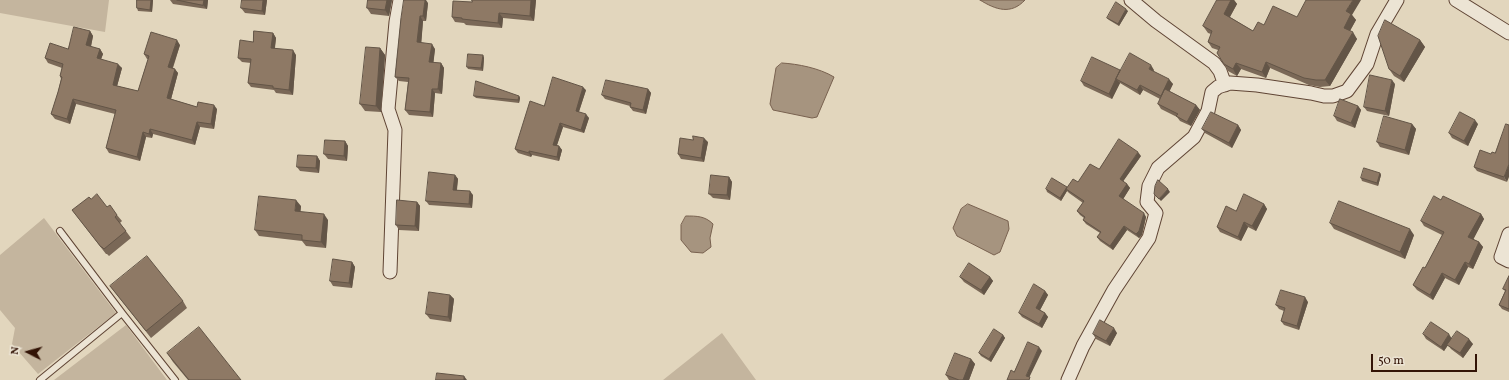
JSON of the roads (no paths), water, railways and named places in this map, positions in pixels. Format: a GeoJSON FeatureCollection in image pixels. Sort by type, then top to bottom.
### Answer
{"type":"FeatureCollection","features":[{"type":"Feature","properties":{"kind":"street"},"geometry":{"type":"LineString","coordinates":[[390,272],[395,130],[388,109],[396,22],[400,0]]}},
{"type":"Feature","properties":{"kind":"street"},"geometry":{"type":"LineString","coordinates":[[1131,0],[1156,21],[1214,63],[1220,70],[1225,85]]}},
{"type":"Feature","properties":{"kind":"street"},"geometry":{"type":"LineString","coordinates":[[1068,380],[1083,346],[1114,290],[1149,238],[1156,213],[1147,202],[1149,186],[1158,168],[1194,137],[1208,111],[1212,92],[1218,87],[1235,83],[1257,85],[1324,96],[1333,96],[1347,91],[1367,64],[1378,34],[1397,0]]}},
{"type":"Feature","properties":{"kind":"street"},"geometry":{"type":"LineString","coordinates":[[1456,0],[1509,33]]}},
{"type":"Feature","properties":{"kind":"street"},"geometry":{"type":"LineString","coordinates":[[1509,234],[1501,257],[1509,260]]}},
{"type":"Feature","properties":{"kind":"lane"},"geometry":{"type":"LineString","coordinates":[[60,231],[175,380]]}},
{"type":"Feature","properties":{"kind":"lane"},"geometry":{"type":"LineString","coordinates":[[40,380],[122,313]]}}]}
